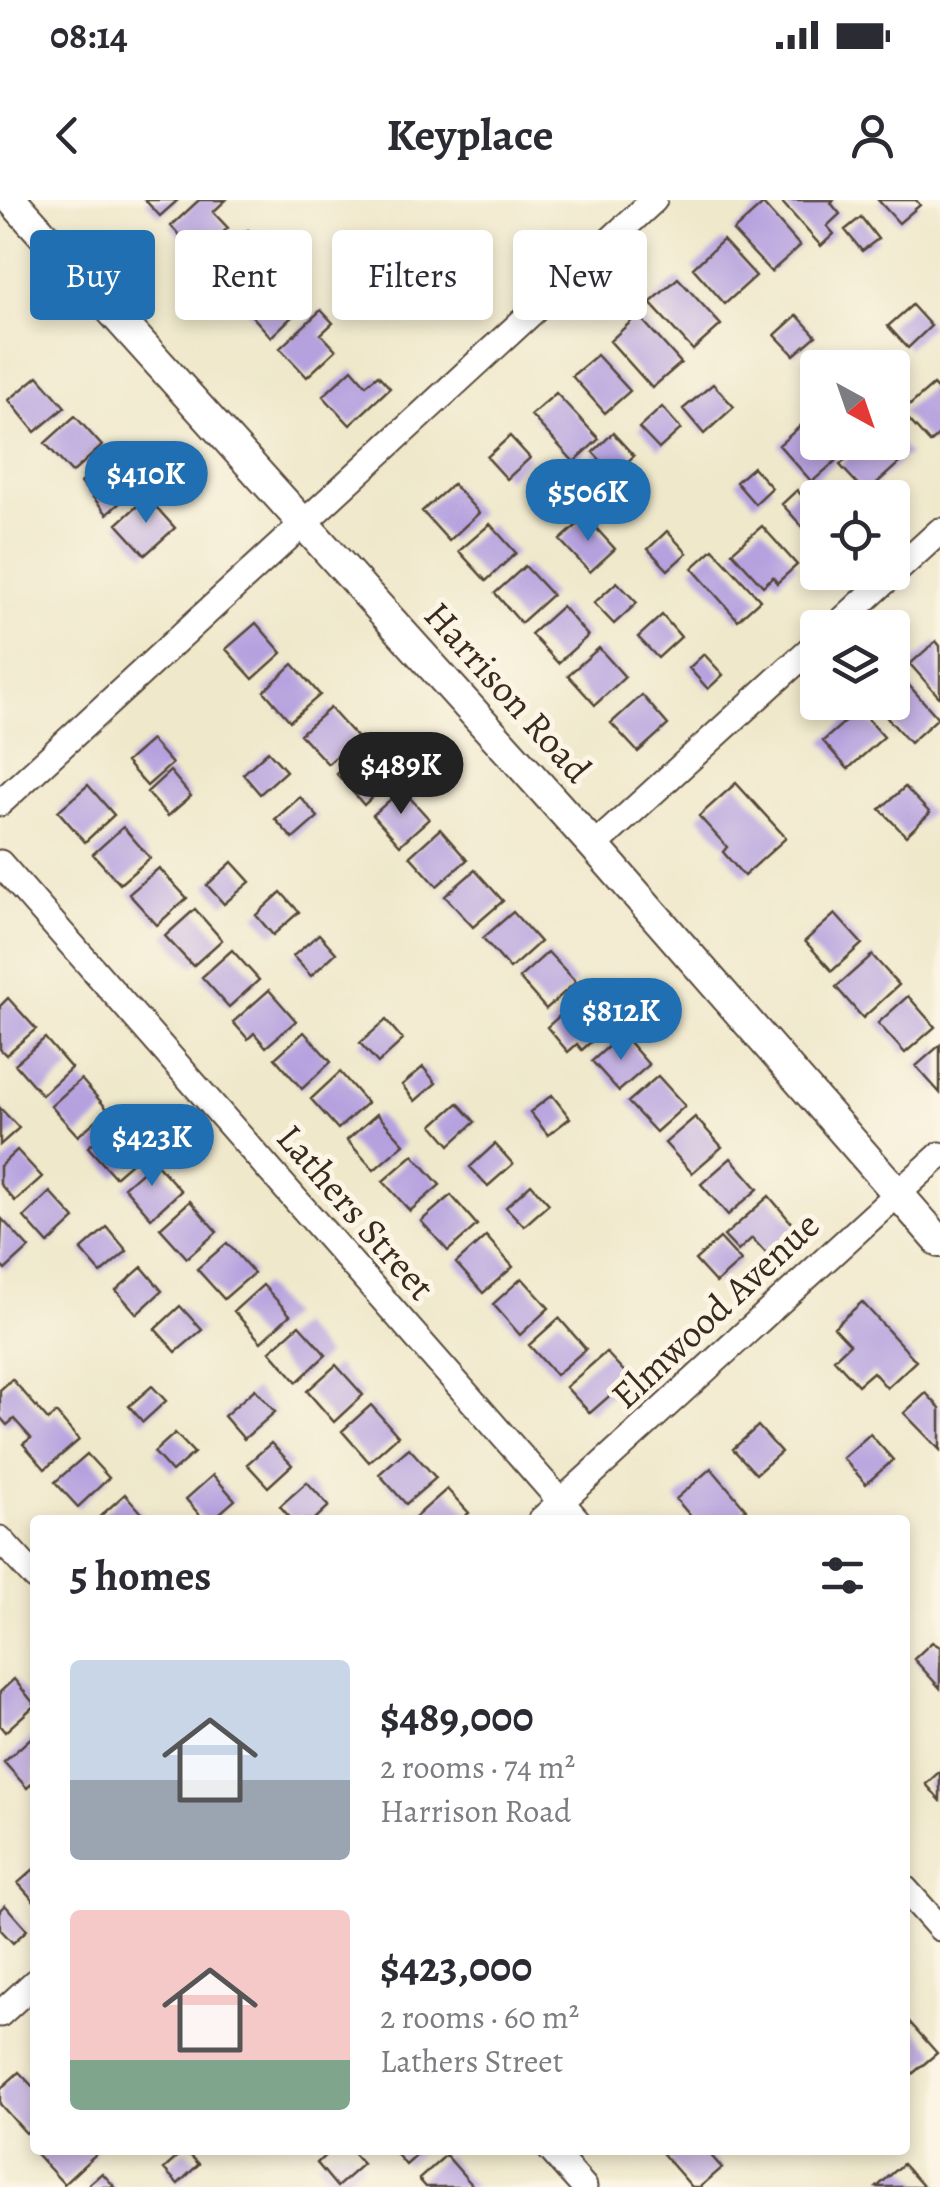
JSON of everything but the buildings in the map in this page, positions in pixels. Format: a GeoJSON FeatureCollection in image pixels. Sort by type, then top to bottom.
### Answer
{"type":"FeatureCollection","features":[{"type":"Feature","properties":{"kind":"street","name":"Harrison Road"},"geometry":{"type":"LineString","coordinates":[[12,200],[594,846],[940,1242]]}},
{"type":"Feature","properties":{"kind":"street"},"geometry":{"type":"LineString","coordinates":[[0,803],[654,200]]}},
{"type":"Feature","properties":{"kind":"street"},"geometry":{"type":"LineString","coordinates":[[853,610],[940,530]]}},
{"type":"Feature","properties":{"kind":"street"},"geometry":{"type":"LineString","coordinates":[[594,846],[800,658]]}},
{"type":"Feature","properties":{"kind":"street","name":"Lathers Street"},"geometry":{"type":"LineString","coordinates":[[0,862],[568,1511]]}},
{"type":"Feature","properties":{"kind":"street","name":"Elmwood Avenue"},"geometry":{"type":"LineString","coordinates":[[568,1511],[940,1154]]}},
{"type":"Feature","properties":{"kind":"street"},"geometry":{"type":"LineString","coordinates":[[0,1538],[30,1571]]}},
{"type":"Feature","properties":{"kind":"street"},"geometry":{"type":"LineString","coordinates":[[910,1895],[940,1928]]}},
{"type":"Feature","properties":{"kind":"street"},"geometry":{"type":"LineString","coordinates":[[0,2014],[30,1987]]}},
{"type":"Feature","properties":{"kind":"street"},"geometry":{"type":"LineString","coordinates":[[555,2155],[584,2187]]}}]}
